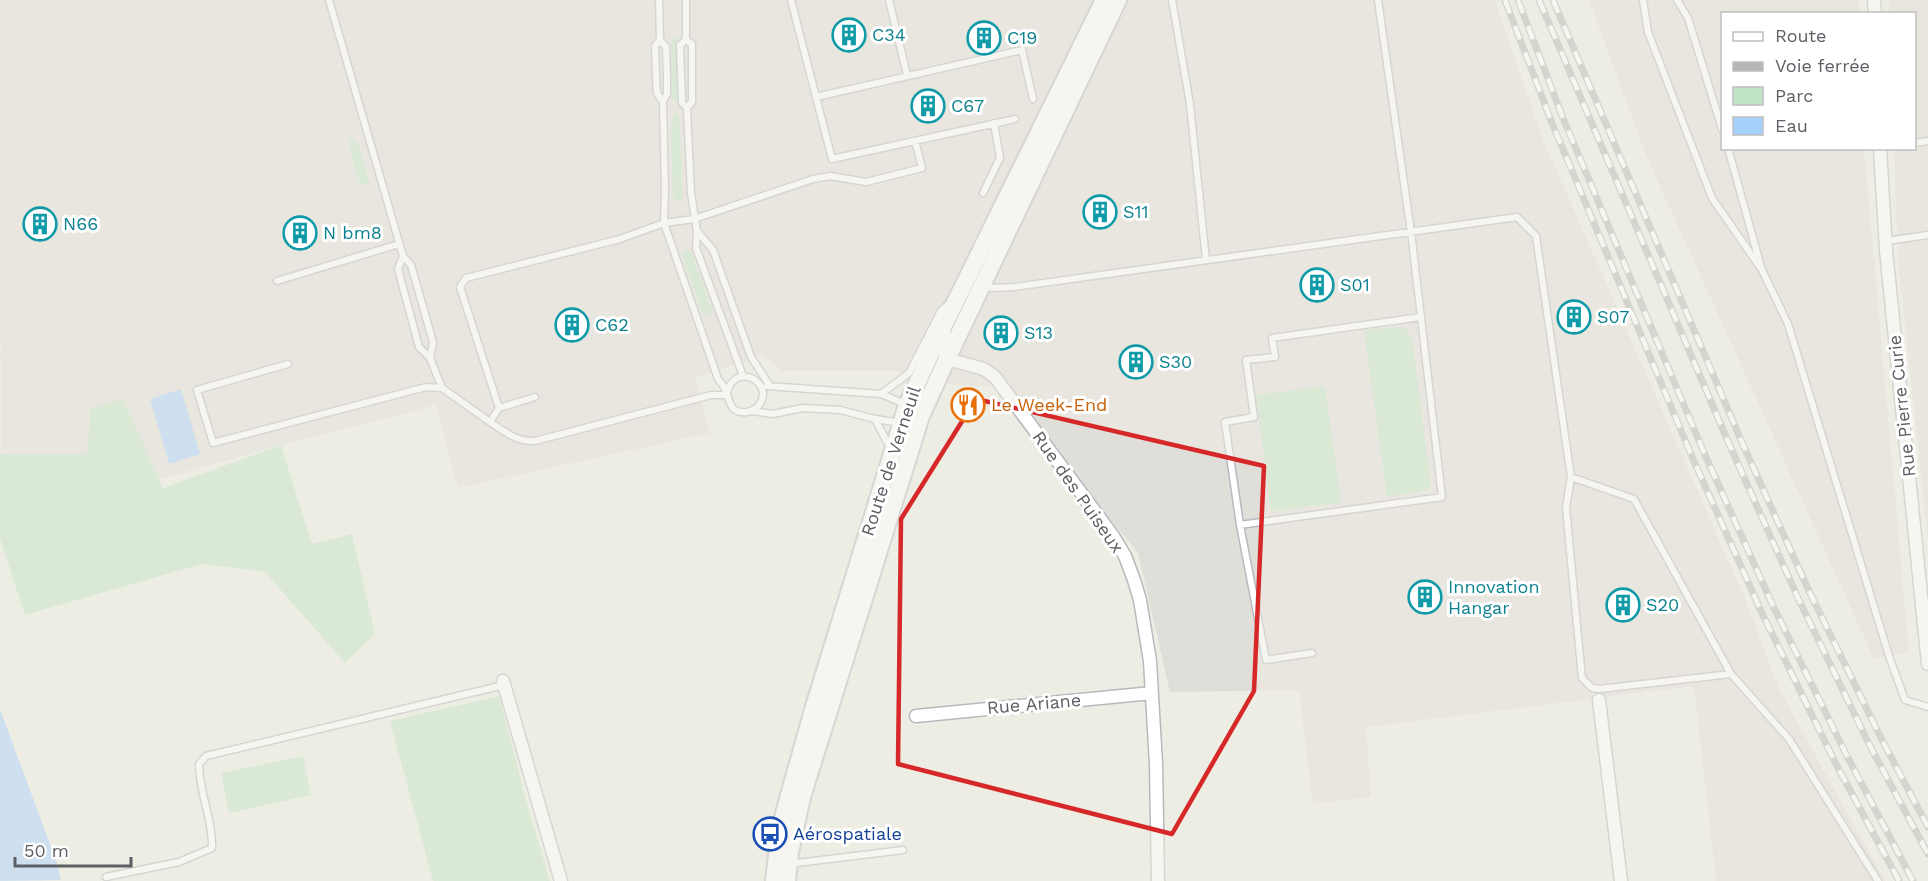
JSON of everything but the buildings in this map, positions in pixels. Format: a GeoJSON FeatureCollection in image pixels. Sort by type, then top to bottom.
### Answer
{"type":"FeatureCollection","features":[{"type":"Feature","properties":{"kind":"main road","name":"Route de Verneuil"},"geometry":{"type":"LineString","coordinates":[[774,881],[778,838],[786,806],[892,452],[913,421],[947,359],[970,285],[1104,0]]}},
{"type":"Feature","properties":{"kind":"main road","name":"Route de Verneuil"},"geometry":{"type":"LineString","coordinates":[[788,873],[795,822],[913,421],[907,405],[944,325],[970,285],[1118,0]]}},
{"type":"Feature","properties":{"kind":"street","name":"Rue Pierre Curie"},"geometry":{"type":"LineString","coordinates":[[1881,150],[1886,241],[1928,664]]}},
{"type":"Feature","properties":{"kind":"street"},"geometry":{"type":"LineString","coordinates":[[944,325],[944,351],[947,359]]}},
{"type":"Feature","properties":{"kind":"street","name":"Rue des Puiseux"},"geometry":{"type":"LineString","coordinates":[[947,359],[984,369],[994,377],[1113,536],[1125,556],[1140,600],[1149,652],[1156,764],[1158,881]]}},
{"type":"Feature","properties":{"kind":"street"},"geometry":{"type":"LineString","coordinates":[[503,683],[561,881]]}},
{"type":"Feature","properties":{"kind":"street","name":"Rue Ariane"},"geometry":{"type":"LineString","coordinates":[[916,716],[1152,693]]}},
{"type":"Feature","properties":{"kind":"street"},"geometry":{"type":"LineString","coordinates":[[1599,700],[1621,881]]}},
{"type":"Feature","properties":{"kind":"lane"},"geometry":{"type":"LineString","coordinates":[[330,0],[399,244],[403,256],[411,265],[433,342],[430,358]]}},
{"type":"Feature","properties":{"kind":"lane"},"geometry":{"type":"LineString","coordinates":[[659,0],[660,40],[666,47],[667,76],[667,94],[663,102],[664,223],[718,379],[727,393]]}},
{"type":"Feature","properties":{"kind":"lane"},"geometry":{"type":"LineString","coordinates":[[686,0],[686,40]]}},
{"type":"Feature","properties":{"kind":"lane"},"geometry":{"type":"LineString","coordinates":[[791,0],[832,159],[1015,119]]}},
{"type":"Feature","properties":{"kind":"lane"},"geometry":{"type":"LineString","coordinates":[[889,0],[908,75]]}},
{"type":"Feature","properties":{"kind":"lane"},"geometry":{"type":"LineString","coordinates":[[1172,0],[1190,105],[1206,260]]}},
{"type":"Feature","properties":{"kind":"lane"},"geometry":{"type":"LineString","coordinates":[[1240,525],[1442,496],[1411,232],[1378,0]]}},
{"type":"Feature","properties":{"kind":"lane"},"geometry":{"type":"LineString","coordinates":[[1643,0],[1648,32],[1712,198],[1762,270],[1788,324],[1889,656],[1905,700],[1928,707]]}},
{"type":"Feature","properties":{"kind":"lane"},"geometry":{"type":"LineString","coordinates":[[1677,0],[1688,18],[1721,126]]}},
{"type":"Feature","properties":{"kind":"lane"},"geometry":{"type":"LineString","coordinates":[[660,40],[655,46],[656,76],[657,93],[663,102]]}},
{"type":"Feature","properties":{"kind":"lane"},"geometry":{"type":"LineString","coordinates":[[686,40],[680,45],[682,103],[687,108],[691,193],[697,231],[696,248],[743,376]]}},
{"type":"Feature","properties":{"kind":"lane"},"geometry":{"type":"LineString","coordinates":[[686,40],[692,44],[692,102],[687,108]]}},
{"type":"Feature","properties":{"kind":"lane"},"geometry":{"type":"LineString","coordinates":[[816,97],[1022,50],[1034,99]]}},
{"type":"Feature","properties":{"kind":"lane"},"geometry":{"type":"LineString","coordinates":[[983,193],[1000,158],[994,123]]}},
{"type":"Feature","properties":{"kind":"lane"},"geometry":{"type":"LineString","coordinates":[[499,408],[460,287],[466,278],[621,239],[664,223],[694,219],[813,179],[830,176],[866,182],[922,168],[915,141]]}},
{"type":"Feature","properties":{"kind":"lane"},"geometry":{"type":"LineString","coordinates":[[1729,150],[1762,270]]}},
{"type":"Feature","properties":{"kind":"lane"},"geometry":{"type":"LineString","coordinates":[[881,394],[909,373],[941,311],[970,285],[993,288],[1014,287],[1517,218],[1536,236],[1571,477],[1566,508],[1582,678],[1592,688],[1599,689],[1731,674]]}},
{"type":"Feature","properties":{"kind":"lane"},"geometry":{"type":"LineString","coordinates":[[697,231],[713,250],[751,357],[770,386]]}},
{"type":"Feature","properties":{"kind":"lane"},"geometry":{"type":"LineString","coordinates":[[1886,241],[1928,235]]}},
{"type":"Feature","properties":{"kind":"lane"},"geometry":{"type":"LineString","coordinates":[[277,281],[399,244]]}},
{"type":"Feature","properties":{"kind":"lane"},"geometry":{"type":"LineString","coordinates":[[403,256],[398,269],[419,347],[430,358],[442,388]]}},
{"type":"Feature","properties":{"kind":"lane"},"geometry":{"type":"LineString","coordinates":[[1312,653],[1266,660],[1240,525],[1225,422],[1254,417],[1246,360],[1275,357],[1272,338],[1420,317]]}},
{"type":"Feature","properties":{"kind":"lane"},"geometry":{"type":"LineString","coordinates":[[288,364],[197,390],[213,442],[426,387],[442,388],[514,438],[525,441],[535,441],[711,395],[727,393]]}},
{"type":"Feature","properties":{"kind":"lane"},"geometry":{"type":"LineString","coordinates":[[752,411],[762,398],[761,386],[754,378],[743,376],[732,381],[727,393],[727,400],[733,408],[742,412],[774,414],[802,408],[840,410],[875,419],[913,421]]}},
{"type":"Feature","properties":{"kind":"lane"},"geometry":{"type":"LineString","coordinates":[[761,386],[881,394],[907,405]]}},
{"type":"Feature","properties":{"kind":"lane"},"geometry":{"type":"LineString","coordinates":[[490,422],[499,408],[535,397]]}},
{"type":"Feature","properties":{"kind":"lane"},"geometry":{"type":"LineString","coordinates":[[875,419],[892,452]]}},
{"type":"Feature","properties":{"kind":"lane"},"geometry":{"type":"LineString","coordinates":[[1571,477],[1634,499],[1731,674],[1789,739],[1878,881]]}},
{"type":"Feature","properties":{"kind":"lane"},"geometry":{"type":"LineString","coordinates":[[106,878],[179,862],[212,848],[212,836],[199,781],[199,764],[206,756],[503,683]]}},
{"type":"Feature","properties":{"kind":"lane"},"geometry":{"type":"LineString","coordinates":[[788,873],[903,850]]}},
{"type":"Feature","properties":{"kind":"highlighted area"},"geometry":{"type":"Polygon","coordinates":[[[976,399],[1264,466],[1254,691],[1172,834],[898,764],[901,519],[976,399]]]}},
{"type":"Feature","properties":{"kind":"shaded area"},"geometry":{"type":"Polygon","coordinates":[[[0,0],[1495,0],[1541,135],[1745,599],[1779,689],[1885,881],[1716,881],[1694,686],[1366,727],[1371,797],[1313,804],[1299,690],[1170,692],[1138,553],[1002,387],[944,384],[896,371],[783,371],[763,355],[695,378],[710,433],[458,488],[436,405],[281,445],[1,524],[0,0]]]}},
{"type":"Feature","properties":{"kind":"shaded area"},"geometry":{"type":"Polygon","coordinates":[[[1589,0],[1859,0],[1860,12],[1721,12],[1721,150],[1864,150],[1909,652],[1874,659],[1645,153],[1589,0]]]}},
{"type":"Feature","properties":{"kind":"shaded area"},"geometry":{"type":"Polygon","coordinates":[[[1889,0],[1928,0],[1928,539],[1898,261],[1894,150],[1916,150],[1916,12],[1889,12],[1889,0]]]}},
{"type":"Feature","properties":{"kind":"green space"},"geometry":{"type":"Polygon","coordinates":[[[673,37],[677,38],[679,99],[675,102],[672,98],[671,40],[673,37]]]}},
{"type":"Feature","properties":{"kind":"green space"},"geometry":{"type":"Polygon","coordinates":[[[676,113],[679,115],[683,198],[680,201],[676,201],[673,196],[671,130],[673,115],[676,113]]]}},
{"type":"Feature","properties":{"kind":"green space"},"geometry":{"type":"Polygon","coordinates":[[[352,138],[359,146],[370,185],[360,183],[349,145],[352,138]]]}},
{"type":"Feature","properties":{"kind":"green space"},"geometry":{"type":"Polygon","coordinates":[[[686,250],[691,252],[713,313],[704,316],[682,255],[686,250]]]}},
{"type":"Feature","properties":{"kind":"green space"},"geometry":{"type":"Polygon","coordinates":[[[1398,327],[1406,329],[1412,338],[1430,482],[1429,488],[1425,491],[1387,496],[1364,331],[1398,327]]]}},
{"type":"Feature","properties":{"kind":"green space"},"geometry":{"type":"Polygon","coordinates":[[[1325,386],[1341,503],[1271,511],[1256,395],[1325,386]]]}},
{"type":"Feature","properties":{"kind":"green space"},"geometry":{"type":"Polygon","coordinates":[[[123,399],[163,488],[281,445],[312,544],[352,534],[375,634],[345,663],[265,572],[202,564],[25,615],[0,539],[0,454],[87,454],[91,408],[123,399]]]}},
{"type":"Feature","properties":{"kind":"green space"},"geometry":{"type":"Polygon","coordinates":[[[499,696],[550,881],[433,881],[390,721],[499,696]]]}},
{"type":"Feature","properties":{"kind":"green space"},"geometry":{"type":"Polygon","coordinates":[[[303,756],[311,795],[229,813],[221,773],[303,756]]]}},
{"type":"Feature","properties":{"kind":"water"},"geometry":{"type":"Polygon","coordinates":[[[181,389],[200,454],[169,464],[150,399],[181,389]]]}},
{"type":"Feature","properties":{"kind":"water"},"geometry":{"type":"Polygon","coordinates":[[[0,709],[57,863],[61,880],[0,881],[0,709]]]}},
{"type":"Feature","properties":{"kind":"railway"},"geometry":{"type":"LineString","coordinates":[[1505,0],[1552,123],[1693,459],[1761,611],[1836,764],[1899,881]]}},
{"type":"Feature","properties":{"kind":"railway"},"geometry":{"type":"LineString","coordinates":[[1518,0],[1563,118],[1705,455],[1774,608],[1848,758],[1913,881]]}},
{"type":"Feature","properties":{"kind":"railway"},"geometry":{"type":"LineString","coordinates":[[1539,0],[1730,446],[1798,598],[1870,746],[1928,854]]}},
{"type":"Feature","properties":{"kind":"railway"},"geometry":{"type":"LineString","coordinates":[[1553,0],[1744,447],[1809,591],[1882,740],[1928,827]]}},
{"type":"Feature","properties":{"kind":"place","name":"C34"},"geometry":{"type":"Point","coordinates":[849,35]}},
{"type":"Feature","properties":{"kind":"place","name":"C19"},"geometry":{"type":"Point","coordinates":[984,38]}},
{"type":"Feature","properties":{"kind":"place","name":"C67"},"geometry":{"type":"Point","coordinates":[928,106]}},
{"type":"Feature","properties":{"kind":"place","name":"S11"},"geometry":{"type":"Point","coordinates":[1100,212]}},
{"type":"Feature","properties":{"kind":"place","name":"N66"},"geometry":{"type":"Point","coordinates":[40,224]}},
{"type":"Feature","properties":{"kind":"place","name":"N bm8"},"geometry":{"type":"Point","coordinates":[300,233]}},
{"type":"Feature","properties":{"kind":"place","name":"S01"},"geometry":{"type":"Point","coordinates":[1317,285]}},
{"type":"Feature","properties":{"kind":"place","name":"S07"},"geometry":{"type":"Point","coordinates":[1574,317]}},
{"type":"Feature","properties":{"kind":"place","name":"C62"},"geometry":{"type":"Point","coordinates":[572,325]}},
{"type":"Feature","properties":{"kind":"place","name":"S13"},"geometry":{"type":"Point","coordinates":[1001,333]}},
{"type":"Feature","properties":{"kind":"place","name":"S30"},"geometry":{"type":"Point","coordinates":[1136,362]}},
{"type":"Feature","properties":{"kind":"place","name":"Le Week-End"},"geometry":{"type":"Point","coordinates":[968,405]}},
{"type":"Feature","properties":{"kind":"place","name":"Innovation Hangar"},"geometry":{"type":"Point","coordinates":[1425,597]}},
{"type":"Feature","properties":{"kind":"place","name":"S20"},"geometry":{"type":"Point","coordinates":[1623,605]}},
{"type":"Feature","properties":{"kind":"place","name":"Aérospatiale"},"geometry":{"type":"Point","coordinates":[770,834]}}]}
